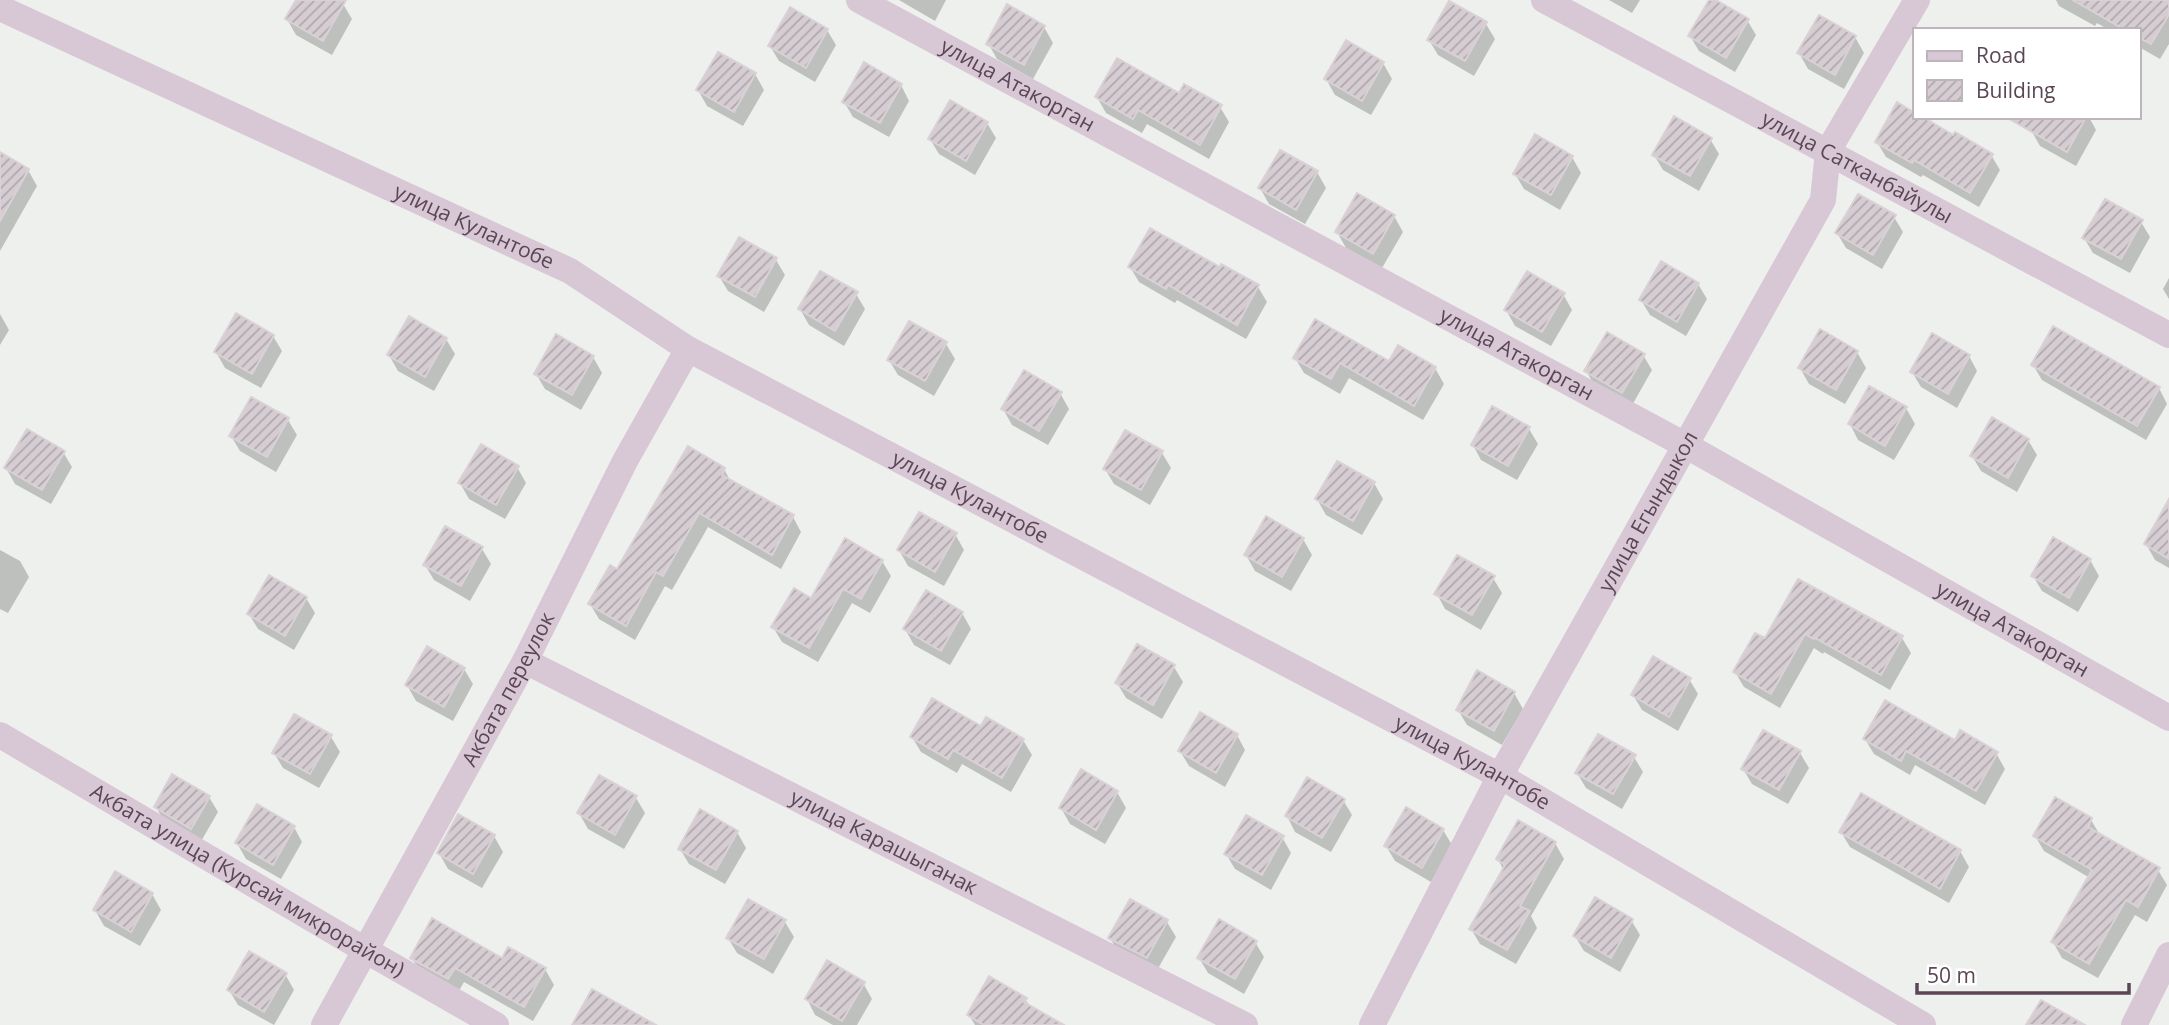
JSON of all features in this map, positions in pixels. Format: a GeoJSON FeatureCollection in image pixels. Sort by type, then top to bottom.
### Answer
{"type":"FeatureCollection","features":[{"type":"Feature","properties":{"kind":"street","name":"улица Атакорган"},"geometry":{"type":"LineString","coordinates":[[859,0],[1685,445],[2169,718]]}},
{"type":"Feature","properties":{"kind":"street","name":"улица Сатканбайулы"},"geometry":{"type":"LineString","coordinates":[[1544,0],[2169,335]]}},
{"type":"Feature","properties":{"kind":"street","name":"улица Егындыкол"},"geometry":{"type":"LineString","coordinates":[[1372,1025],[1500,776],[1823,200],[1828,151],[1916,0]]}},
{"type":"Feature","properties":{"kind":"street","name":"улица Кулантобе"},"geometry":{"type":"LineString","coordinates":[[0,8],[570,271],[688,349],[1500,776],[1923,1025]]}},
{"type":"Feature","properties":{"kind":"street","name":"Акбата переулок"},"geometry":{"type":"LineString","coordinates":[[324,1025],[524,661],[625,461],[688,349]]}},
{"type":"Feature","properties":{"kind":"street","name":"улица Карашыганак"},"geometry":{"type":"LineString","coordinates":[[524,661],[1245,1025]]}},
{"type":"Feature","properties":{"kind":"street","name":"Акбата улица (Курсай микрорайон)"},"geometry":{"type":"LineString","coordinates":[[0,735],[496,1025]]}},
{"type":"Feature","properties":{"kind":"street"},"geometry":{"type":"LineString","coordinates":[[2134,1025],[2169,955]]}},
{"type":"Feature","properties":{"kind":"building"},"geometry":{"type":"Polygon","coordinates":[[[296,0],[346,0],[323,41],[285,19],[296,0]]]}},
{"type":"Feature","properties":{"kind":"building"},"geometry":{"type":"Polygon","coordinates":[[[1709,0],[1716,0],[1749,19],[1726,58],[1688,36],[1709,0]]]}},
{"type":"Feature","properties":{"kind":"building"},"geometry":{"type":"Polygon","coordinates":[[[2073,0],[2169,0],[2169,14],[2151,44],[2141,39],[2141,28],[2122,28],[2073,0]]]}},
{"type":"Feature","properties":{"kind":"building"},"geometry":{"type":"Polygon","coordinates":[[[1449,1],[1487,22],[1465,61],[1427,40],[1449,1]]]}},
{"type":"Feature","properties":{"kind":"building"},"geometry":{"type":"Polygon","coordinates":[[[1007,4],[1045,26],[1024,65],[986,44],[1007,4]]]}},
{"type":"Feature","properties":{"kind":"building"},"geometry":{"type":"Polygon","coordinates":[[[790,7],[828,29],[806,68],[768,46],[790,7]]]}},
{"type":"Feature","properties":{"kind":"building"},"geometry":{"type":"Polygon","coordinates":[[[1819,15],[1856,36],[1835,75],[1797,53],[1819,15]]]}},
{"type":"Feature","properties":{"kind":"building"},"geometry":{"type":"Polygon","coordinates":[[[1346,40],[1384,62],[1362,101],[1324,79],[1346,40]]]}},
{"type":"Feature","properties":{"kind":"building"},"geometry":{"type":"Polygon","coordinates":[[[718,52],[756,73],[734,112],[696,90],[718,52]]]}},
{"type":"Feature","properties":{"kind":"building"},"geometry":{"type":"Polygon","coordinates":[[[1117,58],[1179,93],[1184,84],[1222,105],[1200,145],[1138,110],[1133,119],[1095,97],[1117,58]]]}},
{"type":"Feature","properties":{"kind":"building"},"geometry":{"type":"Polygon","coordinates":[[[864,62],[902,84],[880,123],[842,102],[864,62]]]}},
{"type":"Feature","properties":{"kind":"building"},"geometry":{"type":"Polygon","coordinates":[[[950,100],[988,122],[966,161],[928,139],[950,100]]]}},
{"type":"Feature","properties":{"kind":"building"},"geometry":{"type":"Polygon","coordinates":[[[1897,102],[1913,112],[1913,119],[1926,119],[1993,154],[1970,193],[1914,160],[1912,163],[1875,142],[1897,102]]]}},
{"type":"Feature","properties":{"kind":"building"},"geometry":{"type":"Polygon","coordinates":[[[1674,116],[1712,138],[1690,176],[1652,155],[1674,116]]]}},
{"type":"Feature","properties":{"kind":"building"},"geometry":{"type":"Polygon","coordinates":[[[2009,119],[2085,119],[2067,152],[2009,119]]]}},
{"type":"Feature","properties":{"kind":"building"},"geometry":{"type":"Polygon","coordinates":[[[1535,134],[1573,156],[1551,195],[1513,174],[1535,134]]]}},
{"type":"Feature","properties":{"kind":"building"},"geometry":{"type":"Polygon","coordinates":[[[1280,150],[1318,171],[1296,210],[1258,188],[1280,150]]]}},
{"type":"Feature","properties":{"kind":"building"},"geometry":{"type":"Polygon","coordinates":[[[0,152],[29,169],[0,221],[0,152]]]}},
{"type":"Feature","properties":{"kind":"building"},"geometry":{"type":"Polygon","coordinates":[[[1357,193],[1395,215],[1373,254],[1335,232],[1357,193]]]}},
{"type":"Feature","properties":{"kind":"building"},"geometry":{"type":"Polygon","coordinates":[[[1858,194],[1896,215],[1873,255],[1835,233],[1858,194]]]}},
{"type":"Feature","properties":{"kind":"building"},"geometry":{"type":"Polygon","coordinates":[[[2105,199],[2143,220],[2121,259],[2082,238],[2105,199]]]}},
{"type":"Feature","properties":{"kind":"building"},"geometry":{"type":"Polygon","coordinates":[[[1150,228],[1220,267],[1221,264],[1259,285],[1237,325],[1168,285],[1166,289],[1128,267],[1150,228]]]}},
{"type":"Feature","properties":{"kind":"building"},"geometry":{"type":"Polygon","coordinates":[[[739,237],[777,258],[755,297],[717,276],[739,237]]]}},
{"type":"Feature","properties":{"kind":"building"},"geometry":{"type":"Polygon","coordinates":[[[1661,261],[1699,283],[1677,322],[1639,300],[1661,261]]]}},
{"type":"Feature","properties":{"kind":"building"},"geometry":{"type":"Polygon","coordinates":[[[820,271],[858,292],[835,331],[798,309],[820,271]]]}},
{"type":"Feature","properties":{"kind":"building"},"geometry":{"type":"Polygon","coordinates":[[[1527,271],[1565,293],[1542,332],[1504,310],[1527,271]]]}},
{"type":"Feature","properties":{"kind":"building"},"geometry":{"type":"Polygon","coordinates":[[[236,313],[274,335],[252,374],[214,352],[236,313]]]}},
{"type":"Feature","properties":{"kind":"building"},"geometry":{"type":"Polygon","coordinates":[[[409,316],[447,338],[425,377],[387,355],[409,316]]]}},
{"type":"Feature","properties":{"kind":"building"},"geometry":{"type":"Polygon","coordinates":[[[1315,319],[1389,361],[1398,345],[1436,367],[1414,406],[1340,363],[1331,379],[1293,358],[1315,319]]]}},
{"type":"Feature","properties":{"kind":"building"},"geometry":{"type":"Polygon","coordinates":[[[909,321],[947,342],[925,381],[887,360],[909,321]]]}},
{"type":"Feature","properties":{"kind":"building"},"geometry":{"type":"Polygon","coordinates":[[[2053,326],[2160,387],[2137,426],[2031,365],[2053,326]]]}},
{"type":"Feature","properties":{"kind":"building"},"geometry":{"type":"Polygon","coordinates":[[[1820,329],[1858,351],[1836,390],[1798,368],[1820,329]]]}},
{"type":"Feature","properties":{"kind":"building"},"geometry":{"type":"Polygon","coordinates":[[[1607,332],[1645,354],[1622,393],[1584,371],[1607,332]]]}},
{"type":"Feature","properties":{"kind":"building"},"geometry":{"type":"Polygon","coordinates":[[[1932,333],[1970,355],[1948,394],[1910,372],[1932,333]]]}},
{"type":"Feature","properties":{"kind":"building"},"geometry":{"type":"Polygon","coordinates":[[[556,334],[594,356],[572,395],[534,374],[556,334]]]}},
{"type":"Feature","properties":{"kind":"building"},"geometry":{"type":"Polygon","coordinates":[[[1024,370],[1062,392],[1039,431],[1001,409],[1024,370]]]}},
{"type":"Feature","properties":{"kind":"building"},"geometry":{"type":"Polygon","coordinates":[[[1869,386],[1907,407],[1885,446],[1848,424],[1869,386]]]}},
{"type":"Feature","properties":{"kind":"building"},"geometry":{"type":"Polygon","coordinates":[[[251,397],[289,418],[267,457],[229,436],[251,397]]]}},
{"type":"Feature","properties":{"kind":"building"},"geometry":{"type":"Polygon","coordinates":[[[1492,406],[1530,427],[1508,466],[1471,445],[1492,406]]]}},
{"type":"Feature","properties":{"kind":"building"},"geometry":{"type":"Polygon","coordinates":[[[1992,417],[2029,439],[2008,478],[1970,456],[1992,417]]]}},
{"type":"Feature","properties":{"kind":"building"},"geometry":{"type":"Polygon","coordinates":[[[27,429],[65,451],[42,490],[4,468],[27,429]]]}},
{"type":"Feature","properties":{"kind":"building"},"geometry":{"type":"Polygon","coordinates":[[[1125,430],[1163,451],[1141,490],[1103,469],[1125,430]]]}},
{"type":"Feature","properties":{"kind":"building"},"geometry":{"type":"Polygon","coordinates":[[[481,444],[519,466],[496,505],[458,483],[481,444]]]}},
{"type":"Feature","properties":{"kind":"building"},"geometry":{"type":"Polygon","coordinates":[[[688,446],[725,468],[722,475],[794,515],[772,555],[699,513],[663,576],[656,572],[626,626],[588,604],[610,565],[617,569],[688,446]]]}},
{"type":"Feature","properties":{"kind":"building"},"geometry":{"type":"Polygon","coordinates":[[[1337,461],[1375,482],[1353,521],[1315,499],[1337,461]]]}},
{"type":"Feature","properties":{"kind":"building"},"geometry":{"type":"Polygon","coordinates":[[[2169,499],[2169,559],[2144,544],[2169,499]]]}},
{"type":"Feature","properties":{"kind":"building"},"geometry":{"type":"Polygon","coordinates":[[[919,512],[957,533],[935,572],[897,550],[919,512]]]}},
{"type":"Feature","properties":{"kind":"building"},"geometry":{"type":"Polygon","coordinates":[[[1266,516],[1304,538],[1282,577],[1244,555],[1266,516]]]}},
{"type":"Feature","properties":{"kind":"building"},"geometry":{"type":"Polygon","coordinates":[[[445,526],[483,547],[461,586],[423,565],[445,526]]]}},
{"type":"Feature","properties":{"kind":"building"},"geometry":{"type":"Polygon","coordinates":[[[2053,537],[2091,559],[2069,598],[2031,576],[2053,537]]]}},
{"type":"Feature","properties":{"kind":"building"},"geometry":{"type":"Polygon","coordinates":[[[845,538],[883,560],[861,599],[843,589],[809,648],[771,627],[794,588],[811,598],[845,538]]]}},
{"type":"Feature","properties":{"kind":"building"},"geometry":{"type":"Polygon","coordinates":[[[1457,555],[1495,576],[1472,615],[1434,594],[1457,555]]]}},
{"type":"Feature","properties":{"kind":"building"},"geometry":{"type":"Polygon","coordinates":[[[269,575],[307,597],[285,636],[247,614],[269,575]]]}},
{"type":"Feature","properties":{"kind":"building"},"geometry":{"type":"Polygon","coordinates":[[[1798,579],[1903,636],[1881,675],[1805,634],[1771,694],[1733,672],[1755,633],[1765,638],[1798,579]]]}},
{"type":"Feature","properties":{"kind":"building"},"geometry":{"type":"Polygon","coordinates":[[[926,590],[963,612],[941,651],[903,629],[926,590]]]}},
{"type":"Feature","properties":{"kind":"building"},"geometry":{"type":"Polygon","coordinates":[[[1137,644],[1175,665],[1153,705],[1115,683],[1137,644]]]}},
{"type":"Feature","properties":{"kind":"building"},"geometry":{"type":"Polygon","coordinates":[[[427,646],[465,668],[444,707],[405,685],[427,646]]]}},
{"type":"Feature","properties":{"kind":"building"},"geometry":{"type":"Polygon","coordinates":[[[1653,656],[1691,678],[1669,717],[1631,695],[1653,656]]]}},
{"type":"Feature","properties":{"kind":"building"},"geometry":{"type":"Polygon","coordinates":[[[1477,670],[1515,692],[1494,731],[1456,710],[1477,670]]]}},
{"type":"Feature","properties":{"kind":"building"},"geometry":{"type":"Polygon","coordinates":[[[932,698],[981,726],[986,717],[1024,739],[1002,778],[953,750],[948,759],[910,737],[932,698]]]}},
{"type":"Feature","properties":{"kind":"building"},"geometry":{"type":"Polygon","coordinates":[[[1885,700],[1955,740],[1960,730],[1998,752],[1976,791],[1906,751],[1901,761],[1863,739],[1885,700]]]}},
{"type":"Feature","properties":{"kind":"building"},"geometry":{"type":"Polygon","coordinates":[[[1200,712],[1238,734],[1216,773],[1178,751],[1200,712]]]}},
{"type":"Feature","properties":{"kind":"building"},"geometry":{"type":"Polygon","coordinates":[[[294,714],[332,735],[310,774],[272,753],[294,714]]]}},
{"type":"Feature","properties":{"kind":"building"},"geometry":{"type":"Polygon","coordinates":[[[1763,730],[1801,751],[1779,790],[1741,769],[1763,730]]]}},
{"type":"Feature","properties":{"kind":"building"},"geometry":{"type":"Polygon","coordinates":[[[1598,734],[1636,755],[1613,794],[1575,773],[1598,734]]]}},
{"type":"Feature","properties":{"kind":"building"},"geometry":{"type":"Polygon","coordinates":[[[1081,769],[1118,791],[1096,830],[1059,808],[1081,769]]]}},
{"type":"Feature","properties":{"kind":"building"},"geometry":{"type":"Polygon","coordinates":[[[172,774],[210,796],[191,829],[154,807],[172,774]]]}},
{"type":"Feature","properties":{"kind":"building"},"geometry":{"type":"Polygon","coordinates":[[[599,775],[637,796],[615,835],[577,813],[599,775]]]}},
{"type":"Feature","properties":{"kind":"building"},"geometry":{"type":"Polygon","coordinates":[[[1307,777],[1345,799],[1322,838],[1285,816],[1307,777]]]}},
{"type":"Feature","properties":{"kind":"building"},"geometry":{"type":"Polygon","coordinates":[[[1861,793],[1961,850],[1940,889],[1839,832],[1861,793]]]}},
{"type":"Feature","properties":{"kind":"building"},"geometry":{"type":"Polygon","coordinates":[[[2055,797],[2092,818],[2088,827],[2160,868],[2138,907],[2126,900],[2089,964],[2051,942],[2092,870],[2033,836],[2055,797]]]}},
{"type":"Feature","properties":{"kind":"building"},"geometry":{"type":"Polygon","coordinates":[[[257,804],[295,826],[273,865],[235,843],[257,804]]]}},
{"type":"Feature","properties":{"kind":"building"},"geometry":{"type":"Polygon","coordinates":[[[1406,807],[1444,829],[1422,868],[1384,846],[1406,807]]]}},
{"type":"Feature","properties":{"kind":"building"},"geometry":{"type":"Polygon","coordinates":[[[700,809],[738,831],[716,870],[678,849],[700,809]]]}},
{"type":"Feature","properties":{"kind":"building"},"geometry":{"type":"Polygon","coordinates":[[[458,814],[495,835],[473,874],[437,853],[458,814]]]}},
{"type":"Feature","properties":{"kind":"building"},"geometry":{"type":"Polygon","coordinates":[[[1246,815],[1284,836],[1262,875],[1224,854],[1246,815]]]}},
{"type":"Feature","properties":{"kind":"building"},"geometry":{"type":"Polygon","coordinates":[[[1518,820],[1556,842],[1520,906],[1530,911],[1507,950],[1469,929],[1505,865],[1496,859],[1518,820]]]}},
{"type":"Feature","properties":{"kind":"building"},"geometry":{"type":"Polygon","coordinates":[[[115,871],[153,893],[131,932],[93,910],[115,871]]]}},
{"type":"Feature","properties":{"kind":"building"},"geometry":{"type":"Polygon","coordinates":[[[1595,897],[1633,919],[1611,958],[1573,936],[1595,897]]]}},
{"type":"Feature","properties":{"kind":"building"},"geometry":{"type":"Polygon","coordinates":[[[748,899],[786,920],[764,959],[726,938],[748,899]]]}},
{"type":"Feature","properties":{"kind":"building"},"geometry":{"type":"Polygon","coordinates":[[[1130,899],[1168,920],[1147,958],[1108,938],[1130,899]]]}},
{"type":"Feature","properties":{"kind":"building"},"geometry":{"type":"Polygon","coordinates":[[[432,918],[502,958],[508,947],[546,968],[524,1007],[455,968],[448,979],[410,958],[432,918]]]}},
{"type":"Feature","properties":{"kind":"building"},"geometry":{"type":"Polygon","coordinates":[[[1219,919],[1257,941],[1235,979],[1197,958],[1219,919]]]}},
{"type":"Feature","properties":{"kind":"building"},"geometry":{"type":"Polygon","coordinates":[[[249,951],[287,973],[264,1012],[227,990],[249,951]]]}},
{"type":"Feature","properties":{"kind":"building"},"geometry":{"type":"Polygon","coordinates":[[[827,960],[865,982],[842,1021],[805,999],[827,960]]]}},
{"type":"Feature","properties":{"kind":"building"},"geometry":{"type":"Polygon","coordinates":[[[989,976],[1027,998],[1024,1002],[1064,1025],[984,1025],[967,1015],[989,976]]]}},
{"type":"Feature","properties":{"kind":"building"},"geometry":{"type":"Polygon","coordinates":[[[592,989],[656,1025],[572,1025],[592,989]]]}},
{"type":"Feature","properties":{"kind":"building"},"geometry":{"type":"Polygon","coordinates":[[[2041,1000],[2085,1025],[2026,1025],[2041,1000]]]}}]}
